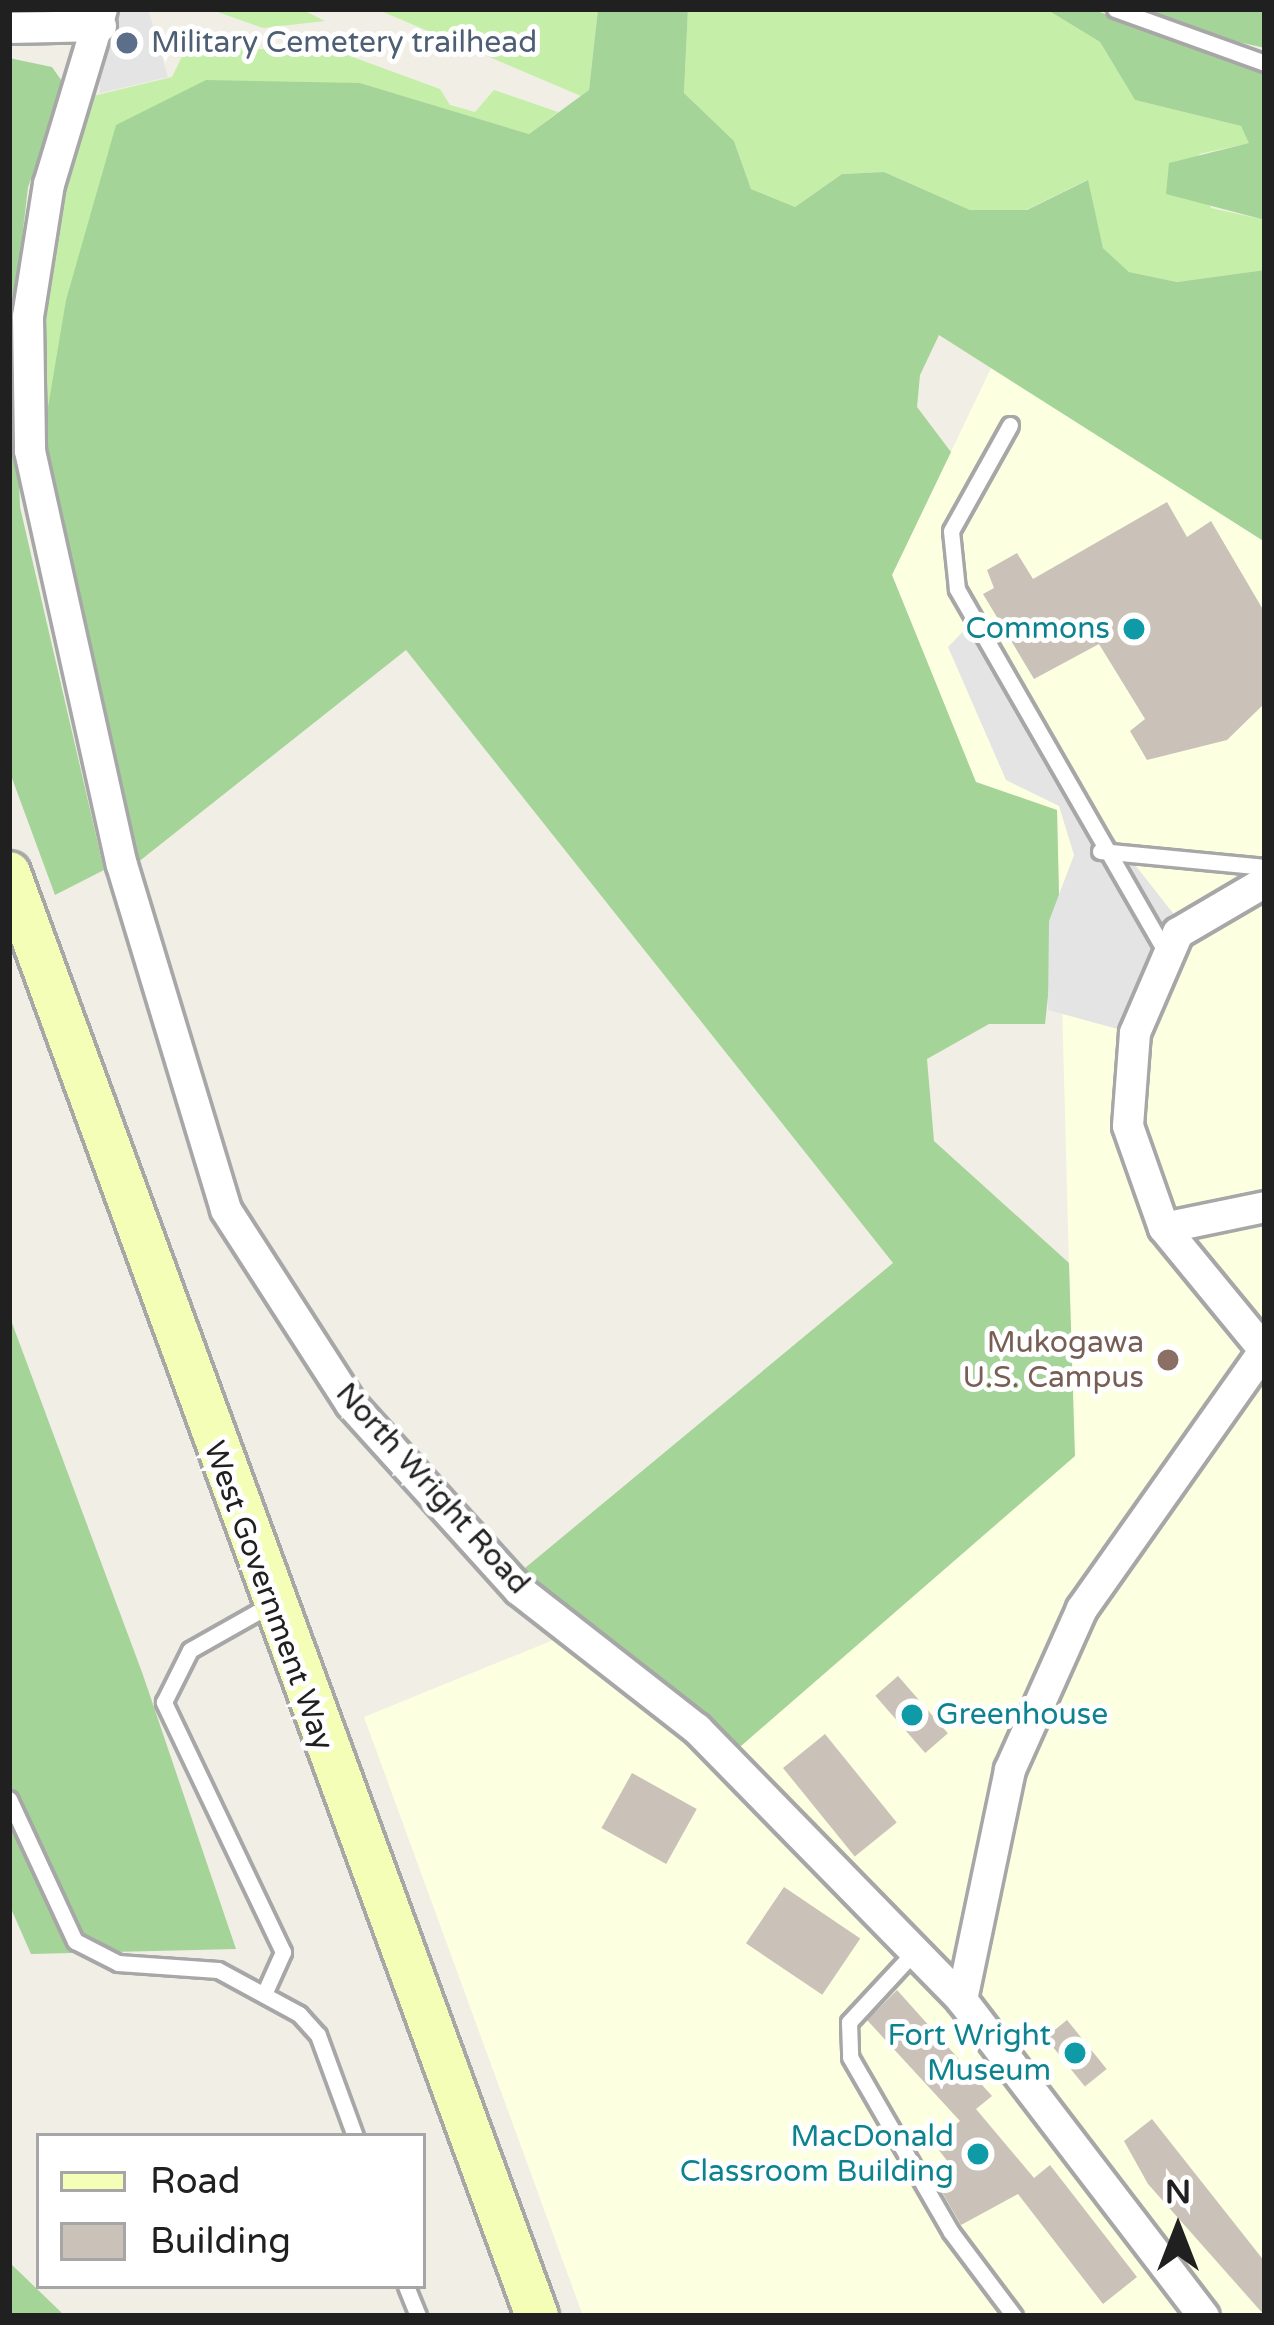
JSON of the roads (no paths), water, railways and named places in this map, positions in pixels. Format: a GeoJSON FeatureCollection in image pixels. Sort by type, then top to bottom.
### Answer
{"type":"FeatureCollection","features":[{"type":"Feature","properties":{"kind":"main road","name":"West Government Way"},"geometry":{"type":"LineString","coordinates":[[9,873],[270,1605],[537,2316]]}},
{"type":"Feature","properties":{"kind":"street"},"geometry":{"type":"LineString","coordinates":[[9,28],[101,17]]}},
{"type":"Feature","properties":{"kind":"street","name":"North Wright Road"},"geometry":{"type":"LineString","coordinates":[[101,17],[49,184],[28,317],[30,451],[111,821],[226,1210],[351,1404],[519,1590],[697,1730],[962,2000],[1204,2316]]}},
{"type":"Feature","properties":{"kind":"street"},"geometry":{"type":"LineString","coordinates":[[962,2000],[1010,1770],[1082,1609],[1264,1351],[1164,1228],[1128,1126],[1135,1033],[1173,945],[1265,882]]}},
{"type":"Feature","properties":{"kind":"street"},"geometry":{"type":"LineString","coordinates":[[1164,1228],[1265,1208]]}},
{"type":"Feature","properties":{"kind":"lane"},"geometry":{"type":"LineString","coordinates":[[1115,9],[1265,62]]}},
{"type":"Feature","properties":{"kind":"lane"},"geometry":{"type":"LineString","coordinates":[[1010,425],[951,531],[950,565],[1100,850],[1173,945]]}},
{"type":"Feature","properties":{"kind":"lane"},"geometry":{"type":"LineString","coordinates":[[1100,850],[1265,867]]}},
{"type":"Feature","properties":{"kind":"lane"},"geometry":{"type":"LineString","coordinates":[[266,1992],[283,1952],[164,1702],[190,1650],[270,1605]]}},
{"type":"Feature","properties":{"kind":"lane"},"geometry":{"type":"LineString","coordinates":[[9,1799],[75,1941],[118,1963],[183,1961],[266,1992],[319,2035],[354,2133]]}},
{"type":"Feature","properties":{"kind":"lane"},"geometry":{"type":"LineString","coordinates":[[915,1952],[849,2022],[850,2057],[950,2232],[1014,2316]]}},
{"type":"Feature","properties":{"kind":"place","name":"Military Cemetery trailhead"},"geometry":{"type":"Point","coordinates":[127,43]}},
{"type":"Feature","properties":{"kind":"place","name":"Commons"},"geometry":{"type":"Point","coordinates":[1134,629]}},
{"type":"Feature","properties":{"kind":"place","name":"Mukogawa U.S. Campus"},"geometry":{"type":"Point","coordinates":[1168,1360]}},
{"type":"Feature","properties":{"kind":"place","name":"Greenhouse"},"geometry":{"type":"Point","coordinates":[912,1715]}},
{"type":"Feature","properties":{"kind":"place","name":"Fort Wright Museum"},"geometry":{"type":"Point","coordinates":[1075,2053]}},
{"type":"Feature","properties":{"kind":"place","name":"MacDonald Classroom Building"},"geometry":{"type":"Point","coordinates":[978,2154]}}]}
